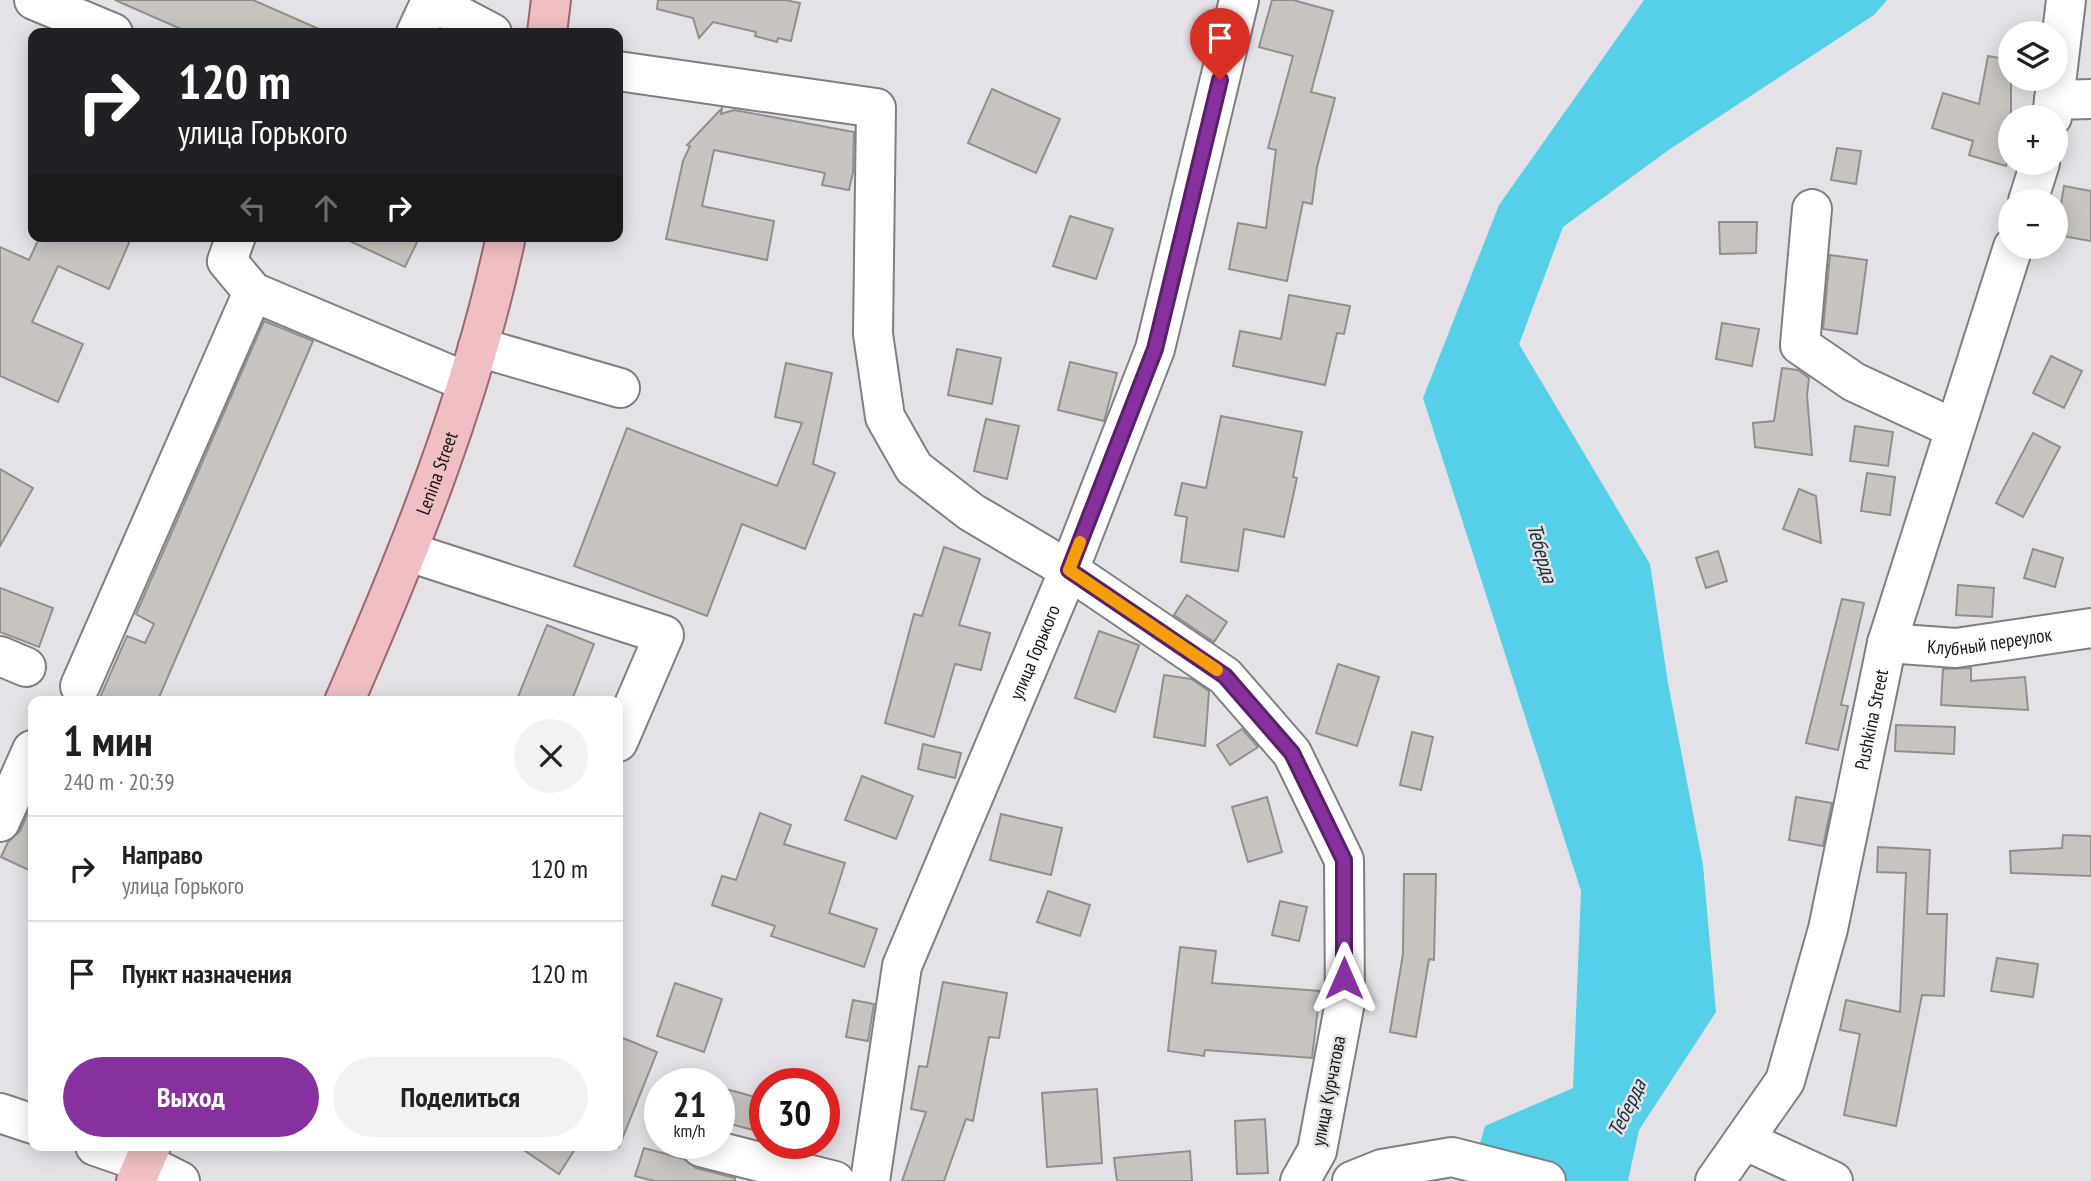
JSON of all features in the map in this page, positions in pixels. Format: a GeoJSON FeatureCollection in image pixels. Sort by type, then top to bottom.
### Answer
{"type":"FeatureCollection","features":[{"type":"Feature","properties":{"kind":"main road"},"geometry":{"type":"LineString","coordinates":[[548,28],[551,0]]}},
{"type":"Feature","properties":{"kind":"main road","name":"Lenina Street"},"geometry":{"type":"LineString","coordinates":[[347,696],[409,552],[490,312],[505,242]]}},
{"type":"Feature","properties":{"kind":"street"},"geometry":{"type":"LineString","coordinates":[[34,0],[101,28]]}},
{"type":"Feature","properties":{"kind":"street"},"geometry":{"type":"LineString","coordinates":[[418,28],[430,0],[483,28]]}},
{"type":"Feature","properties":{"kind":"street","name":"улица Горького"},"geometry":{"type":"LineString","coordinates":[[870,1181],[902,966],[1069,570],[1155,349],[1239,0]]}},
{"type":"Feature","properties":{"kind":"street"},"geometry":{"type":"LineString","coordinates":[[2053,105],[2066,0]]}},
{"type":"Feature","properties":{"kind":"street","name":"улица Курчатова"},"geometry":{"type":"LineString","coordinates":[[623,72],[876,108],[873,334],[885,417],[914,468],[971,512],[1069,570],[1225,676],[1292,753],[1344,860],[1345,1002],[1317,1151],[1300,1181]]}},
{"type":"Feature","properties":{"kind":"street"},"geometry":{"type":"LineString","coordinates":[[2068,105],[2091,99]]}},
{"type":"Feature","properties":{"kind":"street"},"geometry":{"type":"LineString","coordinates":[[1812,209],[1800,345],[1854,382],[1953,428]]}},
{"type":"Feature","properties":{"kind":"street"},"geometry":{"type":"LineString","coordinates":[[234,242],[228,261],[253,292],[473,365],[620,388]]}},
{"type":"Feature","properties":{"kind":"street","name":"Pushkina Street"},"geometry":{"type":"LineString","coordinates":[[1715,1181],[1785,1081],[1828,929],[1887,643],[1953,428],[2009,259]]}},
{"type":"Feature","properties":{"kind":"street"},"geometry":{"type":"LineString","coordinates":[[80,686],[253,292]]}},
{"type":"Feature","properties":{"kind":"street"},"geometry":{"type":"LineString","coordinates":[[409,552],[664,635],[623,730]]}},
{"type":"Feature","properties":{"kind":"street","name":"Клубный переулок"},"geometry":{"type":"LineString","coordinates":[[1887,643],[1955,648],[2091,628]]}},
{"type":"Feature","properties":{"kind":"street"},"geometry":{"type":"LineString","coordinates":[[0,822],[28,759]]}},
{"type":"Feature","properties":{"kind":"street"},"geometry":{"type":"LineString","coordinates":[[0,1113],[28,1122]]}},
{"type":"Feature","properties":{"kind":"street"},"geometry":{"type":"LineString","coordinates":[[1744,1140],[1833,1181]]}},
{"type":"Feature","properties":{"kind":"street"},"geometry":{"type":"LineString","coordinates":[[109,1151],[180,1181]]}},
{"type":"Feature","properties":{"kind":"street"},"geometry":{"type":"LineString","coordinates":[[735,1156],[835,1181]]}},
{"type":"Feature","properties":{"kind":"street"},"geometry":{"type":"LineString","coordinates":[[1352,1181],[1382,1169],[1452,1157],[1546,1181]]}},
{"type":"Feature","properties":{"kind":"water","name":"Теберда"},"geometry":{"type":"Polygon","coordinates":[[[1644,0],[1887,0],[1874,15],[1670,149],[1563,227],[1519,344],[1650,564],[1668,683],[1703,865],[1716,1012],[1639,1130],[1628,1181],[1469,1181],[1485,1126],[1573,1088],[1581,891],[1423,398],[1499,205],[1644,0]]]}},
{"type":"Feature","properties":{"kind":"building"},"geometry":{"type":"Polygon","coordinates":[[[115,0],[253,0],[317,28],[179,28],[115,0]]]}},
{"type":"Feature","properties":{"kind":"building"},"geometry":{"type":"Polygon","coordinates":[[[658,0],[785,0],[800,3],[791,41],[778,38],[777,42],[755,36],[756,32],[713,22],[699,38],[693,18],[657,9],[658,0]]]}},
{"type":"Feature","properties":{"kind":"building"},"geometry":{"type":"Polygon","coordinates":[[[1272,0],[1293,0],[1333,11],[1311,92],[1335,98],[1317,167],[1312,204],[1303,202],[1287,281],[1229,269],[1238,223],[1266,228],[1276,150],[1268,148],[1293,56],[1259,47],[1272,0]]]}},
{"type":"Feature","properties":{"kind":"building"},"geometry":{"type":"Polygon","coordinates":[[[1988,56],[1998,58],[1998,91],[2011,91],[2011,105],[1998,105],[1998,164],[1969,155],[1973,141],[1932,128],[1943,93],[1979,104],[1988,56]]]}},
{"type":"Feature","properties":{"kind":"building"},"geometry":{"type":"Polygon","coordinates":[[[992,89],[1060,119],[1036,173],[968,143],[992,89]]]}},
{"type":"Feature","properties":{"kind":"building"},"geometry":{"type":"Polygon","coordinates":[[[722,108],[721,114],[734,110],[854,132],[853,172],[849,190],[822,185],[825,173],[714,150],[702,206],[774,221],[767,260],[666,239],[683,161],[690,146],[687,145],[722,108]]]}},
{"type":"Feature","properties":{"kind":"building"},"geometry":{"type":"Polygon","coordinates":[[[1837,148],[1861,151],[1856,184],[1831,180],[1837,148]]]}},
{"type":"Feature","properties":{"kind":"building"},"geometry":{"type":"Polygon","coordinates":[[[2064,186],[2091,191],[2091,241],[2068,237],[2068,189],[2064,189],[2064,186]]]}},
{"type":"Feature","properties":{"kind":"building"},"geometry":{"type":"Polygon","coordinates":[[[1070,216],[1113,229],[1096,279],[1053,266],[1070,216]]]}},
{"type":"Feature","properties":{"kind":"building"},"geometry":{"type":"Polygon","coordinates":[[[1719,222],[1757,222],[1756,253],[1720,254],[1719,222]]]}},
{"type":"Feature","properties":{"kind":"building"},"geometry":{"type":"Polygon","coordinates":[[[37,242],[129,242],[109,289],[58,266],[32,322],[83,344],[58,402],[0,376],[0,247],[29,260],[37,242]]]}},
{"type":"Feature","properties":{"kind":"building"},"geometry":{"type":"Polygon","coordinates":[[[352,242],[417,242],[405,267],[352,242]]]}},
{"type":"Feature","properties":{"kind":"building"},"geometry":{"type":"Polygon","coordinates":[[[1830,255],[1867,260],[1857,334],[1823,329],[1830,255]]]}},
{"type":"Feature","properties":{"kind":"building"},"geometry":{"type":"Polygon","coordinates":[[[1289,295],[1350,306],[1344,334],[1337,333],[1325,385],[1233,366],[1240,331],[1281,339],[1289,295]]]}},
{"type":"Feature","properties":{"kind":"building"},"geometry":{"type":"Polygon","coordinates":[[[264,321],[313,341],[160,696],[101,696],[127,636],[145,643],[154,624],[136,614],[264,321]]]}},
{"type":"Feature","properties":{"kind":"building"},"geometry":{"type":"Polygon","coordinates":[[[1722,323],[1759,329],[1752,366],[1716,359],[1722,323]]]}},
{"type":"Feature","properties":{"kind":"building"},"geometry":{"type":"Polygon","coordinates":[[[957,349],[1001,358],[992,404],[948,395],[957,349]]]}},
{"type":"Feature","properties":{"kind":"building"},"geometry":{"type":"Polygon","coordinates":[[[2051,356],[2082,371],[2064,408],[2033,393],[2051,356]]]}},
{"type":"Feature","properties":{"kind":"building"},"geometry":{"type":"Polygon","coordinates":[[[1070,362],[1117,373],[1104,421],[1058,410],[1070,362]]]}},
{"type":"Feature","properties":{"kind":"building"},"geometry":{"type":"Polygon","coordinates":[[[786,363],[832,373],[813,464],[835,473],[805,549],[742,524],[707,616],[574,566],[627,428],[777,486],[802,423],[775,417],[786,363]]]}},
{"type":"Feature","properties":{"kind":"building"},"geometry":{"type":"Polygon","coordinates":[[[1782,368],[1798,370],[1809,378],[1807,395],[1812,455],[1755,447],[1753,423],[1774,421],[1782,368]]]}},
{"type":"Feature","properties":{"kind":"building"},"geometry":{"type":"Polygon","coordinates":[[[1221,416],[1302,432],[1293,477],[1297,478],[1284,537],[1244,529],[1238,571],[1181,562],[1187,517],[1175,515],[1182,483],[1206,488],[1221,416]]]}},
{"type":"Feature","properties":{"kind":"building"},"geometry":{"type":"Polygon","coordinates":[[[986,419],[1019,426],[1007,479],[974,471],[986,419]]]}},
{"type":"Feature","properties":{"kind":"building"},"geometry":{"type":"Polygon","coordinates":[[[1855,426],[1893,432],[1888,466],[1850,461],[1855,426]]]}},
{"type":"Feature","properties":{"kind":"building"},"geometry":{"type":"Polygon","coordinates":[[[2033,433],[2060,447],[2023,517],[1996,503],[2033,433]]]}},
{"type":"Feature","properties":{"kind":"building"},"geometry":{"type":"Polygon","coordinates":[[[0,469],[33,488],[0,546],[0,469]]]}},
{"type":"Feature","properties":{"kind":"building"},"geometry":{"type":"Polygon","coordinates":[[[1867,473],[1895,477],[1890,515],[1861,511],[1867,473]]]}},
{"type":"Feature","properties":{"kind":"building"},"geometry":{"type":"Polygon","coordinates":[[[1799,489],[1816,496],[1821,543],[1783,529],[1799,489]]]}},
{"type":"Feature","properties":{"kind":"building"},"geometry":{"type":"Polygon","coordinates":[[[944,547],[980,559],[959,625],[990,633],[981,670],[955,664],[934,737],[885,723],[914,614],[922,616],[944,547]]]}},
{"type":"Feature","properties":{"kind":"building"},"geometry":{"type":"Polygon","coordinates":[[[2033,549],[2063,558],[2055,587],[2024,578],[2033,549]]]}},
{"type":"Feature","properties":{"kind":"building"},"geometry":{"type":"Polygon","coordinates":[[[1718,551],[1727,581],[1706,588],[1696,558],[1718,551]]]}},
{"type":"Feature","properties":{"kind":"building"},"geometry":{"type":"Polygon","coordinates":[[[1958,585],[1994,588],[1992,617],[1956,615],[1958,585]]]}},
{"type":"Feature","properties":{"kind":"building"},"geometry":{"type":"Polygon","coordinates":[[[0,588],[53,608],[39,647],[0,632],[0,588]]]}},
{"type":"Feature","properties":{"kind":"building"},"geometry":{"type":"Polygon","coordinates":[[[1187,595],[1227,622],[1214,642],[1174,615],[1187,595]]]}},
{"type":"Feature","properties":{"kind":"building"},"geometry":{"type":"Polygon","coordinates":[[[1842,599],[1864,603],[1841,705],[1848,706],[1838,750],[1806,743],[1842,599]]]}},
{"type":"Feature","properties":{"kind":"building"},"geometry":{"type":"Polygon","coordinates":[[[547,625],[594,644],[573,696],[518,696],[547,625]]]}},
{"type":"Feature","properties":{"kind":"building"},"geometry":{"type":"Polygon","coordinates":[[[1099,631],[1139,645],[1115,712],[1075,698],[1099,631]]]}},
{"type":"Feature","properties":{"kind":"building"},"geometry":{"type":"Polygon","coordinates":[[[1338,664],[1379,677],[1357,746],[1316,733],[1338,664]]]}},
{"type":"Feature","properties":{"kind":"building"},"geometry":{"type":"Polygon","coordinates":[[[1971,668],[1971,681],[2025,677],[2028,710],[1941,705],[1943,669],[1971,668]]]}},
{"type":"Feature","properties":{"kind":"building"},"geometry":{"type":"Polygon","coordinates":[[[1164,675],[1191,679],[1209,691],[1205,746],[1154,737],[1164,675]]]}},
{"type":"Feature","properties":{"kind":"building"},"geometry":{"type":"Polygon","coordinates":[[[1896,725],[1955,727],[1954,754],[1895,751],[1896,725]]]}},
{"type":"Feature","properties":{"kind":"building"},"geometry":{"type":"Polygon","coordinates":[[[1242,729],[1258,747],[1230,765],[1217,745],[1242,729]]]}},
{"type":"Feature","properties":{"kind":"building"},"geometry":{"type":"Polygon","coordinates":[[[1412,732],[1433,737],[1421,790],[1400,785],[1412,732]]]}},
{"type":"Feature","properties":{"kind":"building"},"geometry":{"type":"Polygon","coordinates":[[[923,744],[961,753],[955,778],[918,769],[923,744]]]}},
{"type":"Feature","properties":{"kind":"building"},"geometry":{"type":"Polygon","coordinates":[[[862,776],[913,796],[896,839],[845,820],[862,776]]]}},
{"type":"Feature","properties":{"kind":"building"},"geometry":{"type":"Polygon","coordinates":[[[1267,797],[1282,852],[1248,862],[1232,807],[1267,797]]]}},
{"type":"Feature","properties":{"kind":"building"},"geometry":{"type":"Polygon","coordinates":[[[1796,797],[1832,803],[1823,846],[1789,840],[1796,797]]]}},
{"type":"Feature","properties":{"kind":"building"},"geometry":{"type":"Polygon","coordinates":[[[28,813],[28,870],[1,857],[8,842],[20,831],[28,813]]]}},
{"type":"Feature","properties":{"kind":"building"},"geometry":{"type":"Polygon","coordinates":[[[760,813],[791,825],[784,844],[845,863],[829,913],[877,929],[864,967],[771,936],[775,926],[712,905],[722,876],[736,880],[760,813]]]}},
{"type":"Feature","properties":{"kind":"building"},"geometry":{"type":"Polygon","coordinates":[[[1001,814],[1062,828],[1051,875],[990,860],[1001,814]]]}},
{"type":"Feature","properties":{"kind":"building"},"geometry":{"type":"Polygon","coordinates":[[[2063,835],[2091,836],[2091,876],[2011,873],[2010,851],[2062,848],[2063,835]]]}},
{"type":"Feature","properties":{"kind":"building"},"geometry":{"type":"Polygon","coordinates":[[[1878,847],[1930,850],[1927,914],[1947,914],[1944,996],[1922,995],[1896,1126],[1844,1115],[1860,1034],[1840,1030],[1846,1000],[1900,1012],[1906,873],[1877,872],[1878,847]]]}},
{"type":"Feature","properties":{"kind":"building"},"geometry":{"type":"Polygon","coordinates":[[[1404,874],[1436,874],[1434,960],[1429,959],[1416,1037],[1390,1032],[1403,954],[1404,874]]]}},
{"type":"Feature","properties":{"kind":"building"},"geometry":{"type":"Polygon","coordinates":[[[1048,891],[1090,905],[1080,936],[1037,922],[1048,891]]]}},
{"type":"Feature","properties":{"kind":"building"},"geometry":{"type":"Polygon","coordinates":[[[1280,901],[1307,907],[1299,941],[1272,935],[1280,901]]]}},
{"type":"Feature","properties":{"kind":"building"},"geometry":{"type":"Polygon","coordinates":[[[1180,947],[1216,951],[1212,983],[1320,991],[1312,1058],[1205,1050],[1204,1056],[1168,1051],[1180,947]]]}},
{"type":"Feature","properties":{"kind":"building"},"geometry":{"type":"Polygon","coordinates":[[[1997,958],[2038,964],[2033,997],[1991,991],[1997,958]]]}},
{"type":"Feature","properties":{"kind":"building"},"geometry":{"type":"Polygon","coordinates":[[[943,982],[1007,993],[999,1038],[989,1037],[973,1121],[966,1119],[944,1181],[902,1181],[926,1112],[911,1109],[919,1066],[927,1067],[943,982]]]}},
{"type":"Feature","properties":{"kind":"building"},"geometry":{"type":"Polygon","coordinates":[[[675,983],[722,999],[704,1052],[657,1036],[675,983]]]}},
{"type":"Feature","properties":{"kind":"building"},"geometry":{"type":"Polygon","coordinates":[[[853,1000],[874,1004],[868,1041],[846,1037],[853,1000]]]}},
{"type":"Feature","properties":{"kind":"building"},"geometry":{"type":"Polygon","coordinates":[[[623,1038],[657,1052],[651,1068],[644,1068],[644,1084],[623,1137],[623,1038]]]}},
{"type":"Feature","properties":{"kind":"building"},"geometry":{"type":"Polygon","coordinates":[[[1097,1089],[1102,1163],[1047,1167],[1042,1093],[1097,1089]]]}},
{"type":"Feature","properties":{"kind":"building"},"geometry":{"type":"Polygon","coordinates":[[[735,1091],[749,1095],[749,1129],[735,1125],[735,1091]]]}},
{"type":"Feature","properties":{"kind":"building"},"geometry":{"type":"Polygon","coordinates":[[[1265,1119],[1268,1173],[1237,1174],[1235,1121],[1265,1119]]]}},
{"type":"Feature","properties":{"kind":"building"},"geometry":{"type":"Polygon","coordinates":[[[644,1148],[644,1159],[684,1159],[696,1168],[735,1178],[735,1181],[654,1181],[635,1176],[644,1148]]]}},
{"type":"Feature","properties":{"kind":"building"},"geometry":{"type":"Polygon","coordinates":[[[525,1151],[574,1151],[559,1174],[525,1151]]]}},
{"type":"Feature","properties":{"kind":"building"},"geometry":{"type":"Polygon","coordinates":[[[1190,1151],[1192,1181],[1117,1181],[1114,1158],[1190,1151]]]}},
{"type":"Feature","properties":{"kind":"slow traffic"},"geometry":{"type":"LineString","coordinates":[[1080,542],[1069,570],[1217,670]]}},
{"type":"Feature","properties":{"kind":"route"},"geometry":{"type":"LineString","coordinates":[[1220,80],[1155,349],[1069,570],[1225,676],[1292,753],[1344,860],[1344,978]]}}]}
